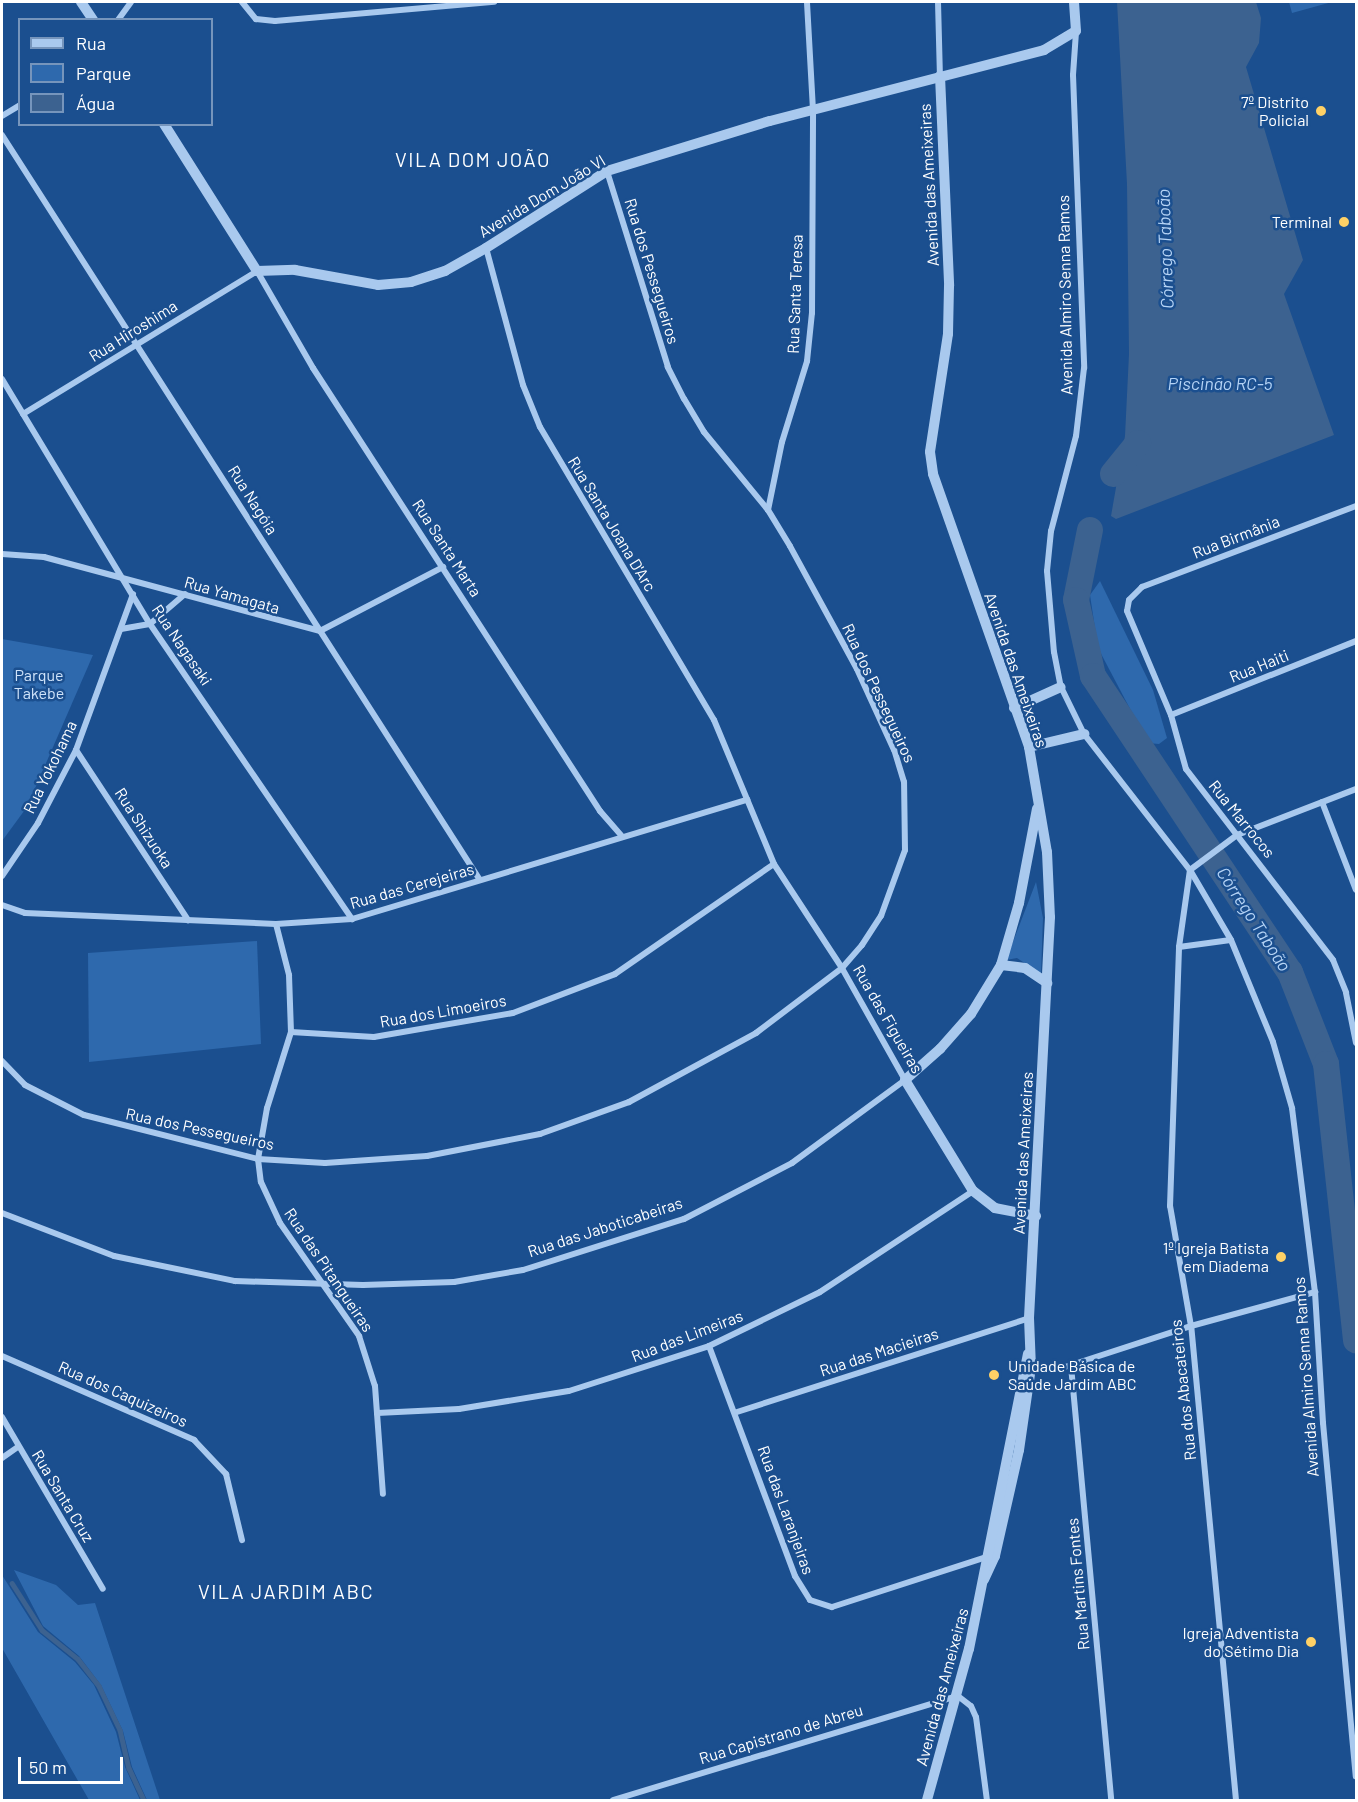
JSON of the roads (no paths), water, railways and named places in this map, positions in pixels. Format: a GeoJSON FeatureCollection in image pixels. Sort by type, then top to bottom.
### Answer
{"type":"FeatureCollection","features":[{"type":"Feature","properties":{"kind":"street"},"geometry":{"type":"LineString","coordinates":[[81,2],[92,18]]}},
{"type":"Feature","properties":{"kind":"street"},"geometry":{"type":"LineString","coordinates":[[120,18],[132,2]]}},
{"type":"Feature","properties":{"kind":"street"},"geometry":{"type":"LineString","coordinates":[[242,2],[256,19],[275,21],[423,5],[494,2]]}},
{"type":"Feature","properties":{"kind":"street","name":"Rua Santa Teresa"},"geometry":{"type":"LineString","coordinates":[[768,510],[782,442],[807,361],[812,313],[813,110],[807,2]]}},
{"type":"Feature","properties":{"kind":"street"},"geometry":{"type":"LineString","coordinates":[[938,2],[939,76]]}},
{"type":"Feature","properties":{"kind":"street","name":"Avenida Almiro Senna Ramos"},"geometry":{"type":"LineString","coordinates":[[1074,2],[1076,31],[1073,75],[1083,389],[1076,436],[1051,531],[1047,571],[1061,687],[1084,734],[1193,869],[1231,940],[1273,1042],[1292,1108],[1315,1292],[1323,1423],[1356,1776]]}},
{"type":"Feature","properties":{"kind":"street","name":"Avenida Dom João VI"},"geometry":{"type":"LineString","coordinates":[[257,271],[295,270],[378,285],[411,282],[445,271],[486,248],[607,171],[813,110],[1044,50],[1076,31]]}},
{"type":"Feature","properties":{"kind":"street","name":"Avenida das Ameixeiras"},"geometry":{"type":"LineString","coordinates":[[927,1800],[958,1696],[990,1556],[1028,1366],[1047,983],[1049,884],[1039,800],[1029,747],[933,474],[930,452],[948,334],[949,286],[939,76]]}},
{"type":"Feature","properties":{"kind":"street"},"geometry":{"type":"LineString","coordinates":[[2,116],[18,106]]}},
{"type":"Feature","properties":{"kind":"street"},"geometry":{"type":"LineString","coordinates":[[165,126],[257,271]]}},
{"type":"Feature","properties":{"kind":"street","name":"Rua Nagóia"},"geometry":{"type":"LineString","coordinates":[[2,135],[480,880]]}},
{"type":"Feature","properties":{"kind":"street","name":"Rua dos Pessegueiros"},"geometry":{"type":"LineString","coordinates":[[2,1061],[24,1085],[84,1115],[258,1159],[337,1163],[427,1156],[484,1147],[594,1117],[693,1071],[756,1033],[842,968],[882,916],[906,850],[904,782],[857,669],[768,510],[704,432],[673,378],[607,171]]}},
{"type":"Feature","properties":{"kind":"street","name":"Rua Santa Joana D'Arc"},"geometry":{"type":"LineString","coordinates":[[486,248],[523,385],[540,427],[714,720],[747,800]]}},
{"type":"Feature","properties":{"kind":"street","name":"Rua Hiroshima"},"geometry":{"type":"LineString","coordinates":[[23,414],[257,271]]}},
{"type":"Feature","properties":{"kind":"street","name":"Rua Santa Marta"},"geometry":{"type":"LineString","coordinates":[[257,271],[313,368],[600,811],[621,836]]}},
{"type":"Feature","properties":{"kind":"street","name":"Rua Nagasaki"},"geometry":{"type":"LineString","coordinates":[[2,379],[150,624],[352,919]]}},
{"type":"Feature","properties":{"kind":"street","name":"Rua Birmânia"},"geometry":{"type":"LineString","coordinates":[[1128,600],[1142,587],[1356,506]]}},
{"type":"Feature","properties":{"kind":"street","name":"Rua Yamagata"},"geometry":{"type":"LineString","coordinates":[[2,554],[44,556],[320,632]]}},
{"type":"Feature","properties":{"kind":"street"},"geometry":{"type":"LineString","coordinates":[[320,632],[443,567]]}},
{"type":"Feature","properties":{"kind":"street","name":"Rua Yokohama"},"geometry":{"type":"LineString","coordinates":[[2,876],[38,824],[76,750],[133,594]]}},
{"type":"Feature","properties":{"kind":"street"},"geometry":{"type":"LineString","coordinates":[[121,629],[150,624],[185,594]]}},
{"type":"Feature","properties":{"kind":"street","name":"Rua Marrocos"},"geometry":{"type":"LineString","coordinates":[[1128,600],[1130,621],[1171,715],[1186,769],[1333,960],[1347,993],[1356,1043]]}},
{"type":"Feature","properties":{"kind":"street","name":"Rua Haiti"},"geometry":{"type":"LineString","coordinates":[[1171,715],[1356,641]]}},
{"type":"Feature","properties":{"kind":"street"},"geometry":{"type":"LineString","coordinates":[[1014,708],[1061,687]]}},
{"type":"Feature","properties":{"kind":"street"},"geometry":{"type":"LineString","coordinates":[[1029,747],[1084,734]]}},
{"type":"Feature","properties":{"kind":"street","name":"Rua Shizuoka"},"geometry":{"type":"LineString","coordinates":[[76,750],[188,920]]}},
{"type":"Feature","properties":{"kind":"street"},"geometry":{"type":"LineString","coordinates":[[1193,869],[1237,836],[1356,789]]}},
{"type":"Feature","properties":{"kind":"street","name":"Rua das Cerejeiras"},"geometry":{"type":"LineString","coordinates":[[2,905],[25,913],[276,924],[352,919],[621,836],[747,800]]}},
{"type":"Feature","properties":{"kind":"street","name":"Rua das Figueiras"},"geometry":{"type":"LineString","coordinates":[[747,800],[774,864],[842,968],[905,1080],[973,1191],[995,1208],[1036,1216]]}},
{"type":"Feature","properties":{"kind":"street","name":"Rua das Jaboticabeiras"},"geometry":{"type":"LineString","coordinates":[[2,1213],[75,1244],[186,1274],[235,1281],[320,1284],[421,1285],[484,1278],[593,1250],[672,1223],[792,1163],[905,1080],[940,1049],[971,1014],[1001,965],[1019,903],[1039,800]]}},
{"type":"Feature","properties":{"kind":"street"},"geometry":{"type":"LineString","coordinates":[[1322,802],[1356,890]]}},
{"type":"Feature","properties":{"kind":"street","name":"Rua dos Limoeiros"},"geometry":{"type":"LineString","coordinates":[[291,1032],[374,1037],[513,1013],[615,974],[712,910],[774,864]]}},
{"type":"Feature","properties":{"kind":"street","name":"Rua dos Abacateiros"},"geometry":{"type":"LineString","coordinates":[[1193,869],[1179,947],[1170,1206],[1191,1326],[1236,1800]]}},
{"type":"Feature","properties":{"kind":"street","name":"Rua das Pitangueiras"},"geometry":{"type":"LineString","coordinates":[[276,924],[289,975],[291,1032],[267,1108],[258,1159],[267,1199],[320,1284],[359,1336],[375,1386],[383,1494]]}},
{"type":"Feature","properties":{"kind":"street"},"geometry":{"type":"LineString","coordinates":[[1179,947],[1231,940]]}},
{"type":"Feature","properties":{"kind":"street"},"geometry":{"type":"LineString","coordinates":[[1001,965],[1025,968],[1047,983]]}},
{"type":"Feature","properties":{"kind":"street","name":"Rua das Limeiras"},"geometry":{"type":"LineString","coordinates":[[377,1413],[459,1409],[569,1391],[709,1346],[820,1292],[973,1191]]}},
{"type":"Feature","properties":{"kind":"street"},"geometry":{"type":"LineString","coordinates":[[1028,1366],[1071,1366],[1191,1326],[1315,1292]]}},
{"type":"Feature","properties":{"kind":"street","name":"Rua das Macieiras"},"geometry":{"type":"LineString","coordinates":[[737,1412],[1029,1318]]}},
{"type":"Feature","properties":{"kind":"street","name":"Rua das Laranjeiras"},"geometry":{"type":"LineString","coordinates":[[709,1346],[737,1412],[795,1576],[810,1600],[832,1607],[990,1556]]}},
{"type":"Feature","properties":{"kind":"street","name":"Rua dos Caquizeiros"},"geometry":{"type":"LineString","coordinates":[[2,1356],[194,1440],[226,1474],[242,1540]]}},
{"type":"Feature","properties":{"kind":"street","name":"Rua Martins Fontes"},"geometry":{"type":"LineString","coordinates":[[1071,1366],[1111,1800]]}},
{"type":"Feature","properties":{"kind":"street","name":"Rua Santa Cruz"},"geometry":{"type":"LineString","coordinates":[[2,1417],[103,1588]]}},
{"type":"Feature","properties":{"kind":"street"},"geometry":{"type":"LineString","coordinates":[[2,1458],[18,1447]]}},
{"type":"Feature","properties":{"kind":"street"},"geometry":{"type":"LineString","coordinates":[[958,1696],[971,1706],[976,1717],[987,1800]]}},
{"type":"Feature","properties":{"kind":"street","name":"Rua Capistrano de Abreu"},"geometry":{"type":"LineString","coordinates":[[613,1800],[958,1696]]}},
{"type":"Feature","properties":{"kind":"water","name":"Piscinão RC-5"},"geometry":{"type":"Polygon","coordinates":[[[1117,2],[1256,2],[1261,18],[1259,43],[1246,67],[1303,260],[1284,294],[1334,435],[1116,519],[1111,516],[1125,436],[1129,354],[1127,184],[1117,2]]]}},
{"type":"Feature","properties":{"kind":"waterway","name":"Córrego Taboão"},"geometry":{"type":"LineString","coordinates":[[1113,474],[1138,443]]}},
{"type":"Feature","properties":{"kind":"waterway","name":"Córrego Taboão"},"geometry":{"type":"LineString","coordinates":[[1090,530],[1076,600],[1093,676],[1290,972],[1326,1064],[1356,1340]]}},
{"type":"Feature","properties":{"kind":"waterway"},"geometry":{"type":"LineString","coordinates":[[12,1583],[42,1630],[78,1659],[99,1686],[120,1730],[129,1768],[144,1800]]}},
{"type":"Feature","properties":{"kind":"place","name":"7º Distrito Policial"},"geometry":{"type":"Point","coordinates":[1321,111]}},
{"type":"Feature","properties":{"kind":"place","name":"Terminal"},"geometry":{"type":"Point","coordinates":[1344,222]}},
{"type":"Feature","properties":{"kind":"place","name":"1º Igreja Batista em Diadema"},"geometry":{"type":"Point","coordinates":[1281,1257]}},
{"type":"Feature","properties":{"kind":"place","name":"Unidade Básica de Saúde Jardim ABC"},"geometry":{"type":"Point","coordinates":[994,1375]}},
{"type":"Feature","properties":{"kind":"place","name":"Igreja Adventista do Sétimo Dia"},"geometry":{"type":"Point","coordinates":[1311,1642]}},
{"type":"Feature","properties":{"kind":"district","name":"VILA DOM JOÃO"},"geometry":{"type":"Point","coordinates":[473,159]}},
{"type":"Feature","properties":{"kind":"district","name":"VILA JARDIM ABC"},"geometry":{"type":"Point","coordinates":[286,1591]}},
{"type":"Feature","properties":{"kind":"park label","name":"Parque Takebe"},"geometry":{"type":"Point","coordinates":[39,684]}}]}
